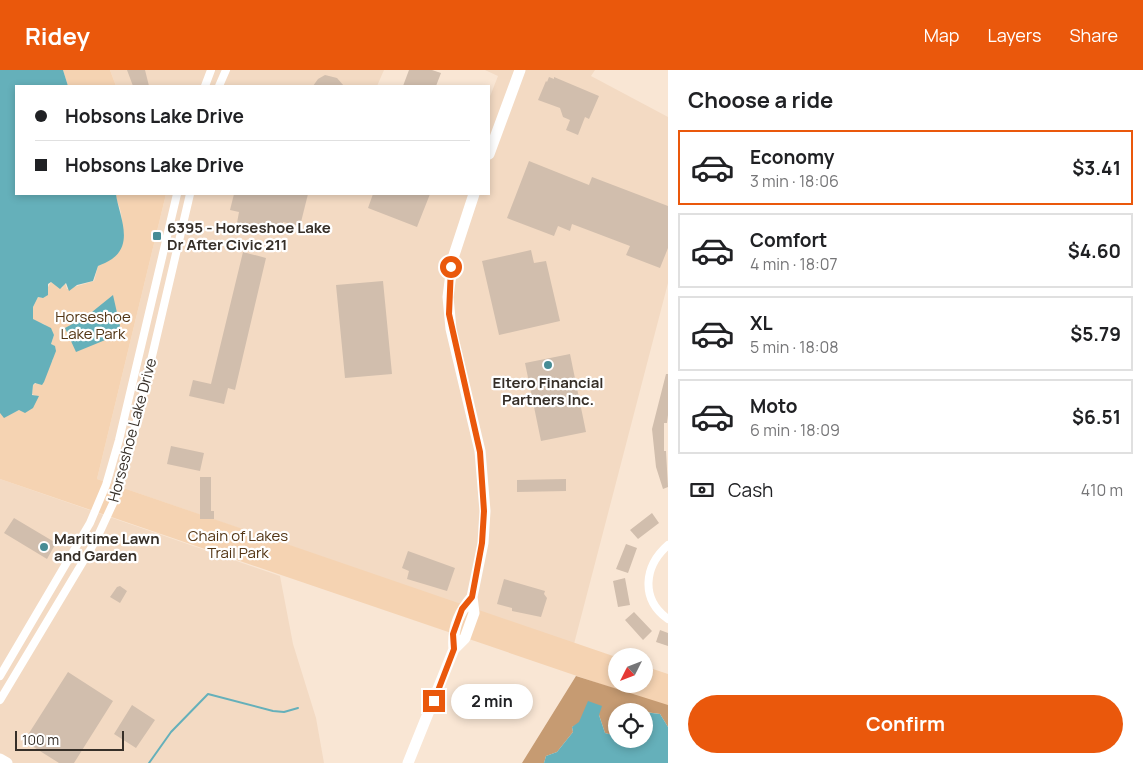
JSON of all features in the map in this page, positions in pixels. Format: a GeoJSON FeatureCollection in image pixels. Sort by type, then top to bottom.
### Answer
{"type":"FeatureCollection","features":[{"type":"Feature","properties":{"kind":"street"},"geometry":{"type":"LineString","coordinates":[[205,85],[211,70]]}},
{"type":"Feature","properties":{"kind":"street"},"geometry":{"type":"LineString","coordinates":[[219,85],[226,70]]}},
{"type":"Feature","properties":{"kind":"street"},"geometry":{"type":"LineString","coordinates":[[490,151],[520,70]]}},
{"type":"Feature","properties":{"kind":"street","name":"Horseshoe Lake Drive"},"geometry":{"type":"LineString","coordinates":[[0,676],[84,534],[106,485],[119,440],[177,195]]}},
{"type":"Feature","properties":{"kind":"street","name":"Horseshoe Lake Drive"},"geometry":{"type":"LineString","coordinates":[[0,700],[96,540],[115,499],[131,446],[190,195]]}},
{"type":"Feature","properties":{"kind":"street"},"geometry":{"type":"LineString","coordinates":[[408,763],[454,649],[453,634],[462,609],[472,597],[482,543],[484,483],[480,452],[451,329],[448,296],[451,267],[458,238],[474,195]]}},
{"type":"Feature","properties":{"kind":"street"},"geometry":{"type":"LineString","coordinates":[[668,545],[652,564],[648,584],[653,603],[668,619]]}},
{"type":"Feature","properties":{"kind":"street"},"geometry":{"type":"LineString","coordinates":[[0,759],[7,763]]}},
{"type":"Feature","properties":{"kind":"shaded area"},"geometry":{"type":"Polygon","coordinates":[[[110,70],[384,70],[377,85],[116,85],[110,70]]]}},
{"type":"Feature","properties":{"kind":"shaded area"},"geometry":{"type":"Polygon","coordinates":[[[485,70],[595,70],[591,76],[668,117],[668,283],[574,644],[97,479],[166,195],[490,195],[490,96],[498,76],[485,70]]]}},
{"type":"Feature","properties":{"kind":"shaded area"},"geometry":{"type":"Polygon","coordinates":[[[0,479],[280,576],[293,644],[316,718],[324,763],[0,763],[0,479]]]}},
{"type":"Feature","properties":{"kind":"shaded area"},"geometry":{"type":"Polygon","coordinates":[[[576,676],[608,686],[608,693],[630,693],[668,705],[668,727],[660,714],[653,713],[653,703],[608,703],[608,734],[605,733],[599,715],[572,727],[573,732],[557,752],[546,756],[544,763],[522,763],[576,676]]]}},
{"type":"Feature","properties":{"kind":"green space"},"geometry":{"type":"Polygon","coordinates":[[[63,70],[110,70],[116,85],[68,85],[63,70]]]}},
{"type":"Feature","properties":{"kind":"green space"},"geometry":{"type":"Polygon","coordinates":[[[116,195],[166,195],[97,479],[608,654],[608,687],[0,479],[0,413],[15,412],[36,396],[32,394],[33,385],[44,377],[53,360],[51,344],[54,335],[44,324],[33,319],[33,307],[38,297],[42,298],[51,282],[62,288],[65,283],[67,289],[94,281],[98,266],[114,255],[122,245],[121,213],[116,195]]]}},
{"type":"Feature","properties":{"kind":"green space"},"geometry":{"type":"Polygon","coordinates":[[[653,669],[668,674],[668,707],[627,693],[653,693],[653,669]]]}},
{"type":"Feature","properties":{"kind":"water"},"geometry":{"type":"Polygon","coordinates":[[[0,70],[63,70],[68,85],[15,85],[15,195],[116,195],[123,228],[123,245],[119,252],[110,260],[98,266],[93,281],[77,285],[69,291],[66,283],[60,289],[51,282],[48,284],[48,295],[43,298],[38,297],[33,307],[33,319],[51,328],[54,335],[51,344],[55,346],[56,351],[42,385],[35,383],[33,385],[32,395],[39,396],[33,408],[25,413],[19,410],[4,418],[0,413],[0,70]]]}},
{"type":"Feature","properties":{"kind":"water"},"geometry":{"type":"Polygon","coordinates":[[[113,295],[120,326],[115,336],[76,352],[65,328],[87,316],[113,295]]]}},
{"type":"Feature","properties":{"kind":"water"},"geometry":{"type":"Polygon","coordinates":[[[588,701],[602,706],[599,715],[605,733],[608,734],[608,748],[653,748],[653,713],[660,714],[668,727],[668,763],[544,763],[546,756],[557,752],[573,732],[572,727],[579,722],[588,701]]]}},
{"type":"Feature","properties":{"kind":"building"},"geometry":{"type":"Polygon","coordinates":[[[127,70],[145,70],[149,85],[133,85],[127,70]]]}},
{"type":"Feature","properties":{"kind":"building"},"geometry":{"type":"Polygon","coordinates":[[[409,70],[432,70],[441,73],[436,85],[403,85],[409,70]]]}},
{"type":"Feature","properties":{"kind":"building"},"geometry":{"type":"Polygon","coordinates":[[[325,75],[337,78],[343,85],[314,85],[318,79],[325,75]]]}},
{"type":"Feature","properties":{"kind":"building"},"geometry":{"type":"Polygon","coordinates":[[[549,77],[554,79],[554,77],[599,96],[589,119],[585,117],[578,135],[566,130],[570,120],[563,117],[560,108],[538,100],[549,77]]]}},
{"type":"Feature","properties":{"kind":"building"},"geometry":{"type":"Polygon","coordinates":[[[529,161],[589,185],[592,177],[668,206],[668,248],[660,268],[626,255],[630,246],[572,224],[570,231],[558,226],[554,236],[507,218],[529,161]]]}},
{"type":"Feature","properties":{"kind":"building"},"geometry":{"type":"Polygon","coordinates":[[[234,195],[308,195],[300,226],[283,222],[281,234],[237,223],[239,212],[230,210],[234,195]]]}},
{"type":"Feature","properties":{"kind":"building"},"geometry":{"type":"Polygon","coordinates":[[[373,195],[430,195],[417,227],[368,208],[373,195]]]}},
{"type":"Feature","properties":{"kind":"building"},"geometry":{"type":"Polygon","coordinates":[[[531,250],[534,263],[546,261],[560,321],[499,335],[482,261],[531,250]]]}},
{"type":"Feature","properties":{"kind":"building"},"geometry":{"type":"Polygon","coordinates":[[[243,252],[266,258],[235,390],[228,388],[224,404],[189,396],[193,380],[211,384],[243,252]]]}},
{"type":"Feature","properties":{"kind":"building"},"geometry":{"type":"Polygon","coordinates":[[[383,281],[392,374],[345,378],[336,285],[383,281]]]}},
{"type":"Feature","properties":{"kind":"building"},"geometry":{"type":"Polygon","coordinates":[[[570,354],[586,432],[541,441],[525,363],[570,354]]]}},
{"type":"Feature","properties":{"kind":"building"},"geometry":{"type":"Polygon","coordinates":[[[666,374],[668,374],[668,415],[667,423],[664,423],[664,451],[666,451],[668,487],[663,489],[656,467],[652,429],[666,374]]]}},
{"type":"Feature","properties":{"kind":"building"},"geometry":{"type":"Polygon","coordinates":[[[171,446],[204,453],[200,471],[167,464],[171,446]]]}},
{"type":"Feature","properties":{"kind":"building"},"geometry":{"type":"Polygon","coordinates":[[[200,477],[211,477],[211,511],[214,511],[214,519],[200,519],[200,477]]]}},
{"type":"Feature","properties":{"kind":"building"},"geometry":{"type":"Polygon","coordinates":[[[566,479],[566,491],[517,492],[517,480],[566,479]]]}},
{"type":"Feature","properties":{"kind":"building"},"geometry":{"type":"Polygon","coordinates":[[[652,513],[659,523],[638,539],[630,530],[652,513]]]}},
{"type":"Feature","properties":{"kind":"building"},"geometry":{"type":"Polygon","coordinates":[[[14,518],[56,543],[47,559],[4,533],[14,518]]]}},
{"type":"Feature","properties":{"kind":"building"},"geometry":{"type":"Polygon","coordinates":[[[626,544],[637,548],[628,573],[616,569],[626,544]]]}},
{"type":"Feature","properties":{"kind":"building"},"geometry":{"type":"Polygon","coordinates":[[[408,551],[455,568],[447,591],[407,579],[409,571],[402,568],[408,551]]]}},
{"type":"Feature","properties":{"kind":"building"},"geometry":{"type":"Polygon","coordinates":[[[625,578],[630,605],[618,607],[613,581],[625,578]]]}},
{"type":"Feature","properties":{"kind":"building"},"geometry":{"type":"Polygon","coordinates":[[[504,579],[545,591],[544,594],[547,598],[541,617],[512,611],[512,608],[497,604],[504,579]]]}},
{"type":"Feature","properties":{"kind":"building"},"geometry":{"type":"Polygon","coordinates":[[[120,586],[127,591],[120,603],[110,597],[117,587],[120,586]]]}},
{"type":"Feature","properties":{"kind":"building"},"geometry":{"type":"Polygon","coordinates":[[[634,612],[652,631],[643,640],[625,620],[634,612]]]}},
{"type":"Feature","properties":{"kind":"building"},"geometry":{"type":"Polygon","coordinates":[[[660,630],[668,633],[668,646],[656,642],[660,630]]]}},
{"type":"Feature","properties":{"kind":"building"},"geometry":{"type":"Polygon","coordinates":[[[68,672],[113,701],[74,763],[59,763],[24,741],[68,672]]]}},
{"type":"Feature","properties":{"kind":"building"},"geometry":{"type":"Polygon","coordinates":[[[132,705],[155,720],[136,748],[114,734],[132,705]]]}},
{"type":"Feature","properties":{"kind":"waterway"},"geometry":{"type":"LineString","coordinates":[[149,763],[171,732],[208,694],[273,711],[284,712],[298,708]]}},
{"type":"Feature","properties":{"kind":"place","name":"6395 - Horseshoe Lake Dr After Civic 211"},"geometry":{"type":"Point","coordinates":[157,236]}},
{"type":"Feature","properties":{"kind":"place","name":"Eltero Financial Partners Inc."},"geometry":{"type":"Point","coordinates":[548,365]}},
{"type":"Feature","properties":{"kind":"place","name":"Maritime Lawn and Garden"},"geometry":{"type":"Point","coordinates":[44,547]}},
{"type":"Feature","properties":{"kind":"route"},"geometry":{"type":"LineString","coordinates":[[434,701],[454,649],[453,634],[462,609],[472,597],[482,543],[484,511],[484,483],[480,452],[451,329],[448,296],[451,267]]}},
{"type":"Feature","properties":{"kind":"park label","name":"Horseshoe Lake Park"},"geometry":{"type":"Point","coordinates":[93,324]}},
{"type":"Feature","properties":{"kind":"park label","name":"Chain of Lakes Trail Park"},"geometry":{"type":"Point","coordinates":[238,544]}}]}
